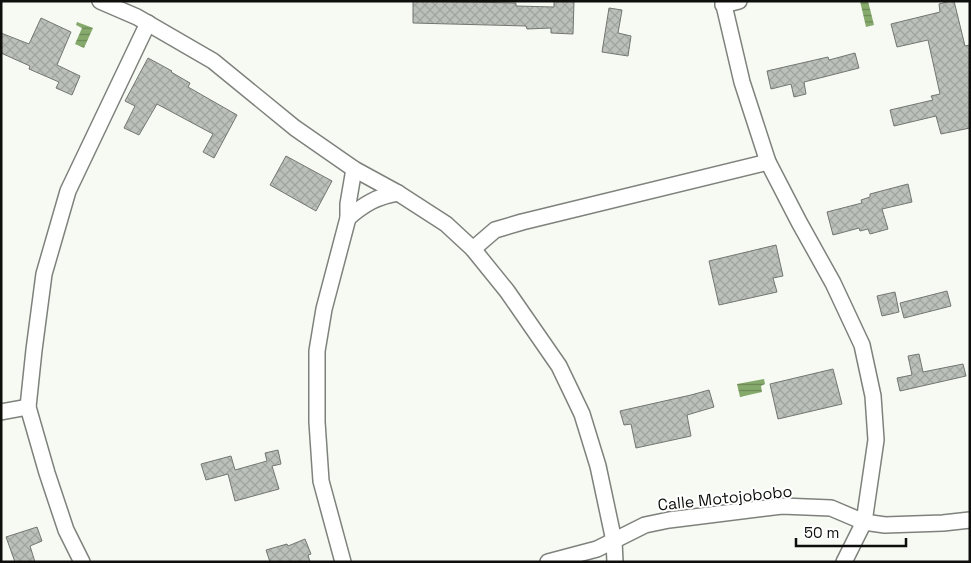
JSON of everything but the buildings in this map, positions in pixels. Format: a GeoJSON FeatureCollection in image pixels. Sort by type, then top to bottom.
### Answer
{"type":"FeatureCollection","features":[{"type":"Feature","properties":{"kind":"street"},"geometry":{"type":"LineString","coordinates":[[100,1],[126,11],[213,61],[295,128],[354,168],[398,193],[446,224],[473,249],[507,291],[559,366],[582,414],[598,466],[614,540],[615,562]]}},
{"type":"Feature","properties":{"kind":"street"},"geometry":{"type":"LineString","coordinates":[[739,1],[723,3],[742,82],[768,162],[798,222],[833,283],[862,345],[873,396],[876,440],[864,522],[844,562]]}},
{"type":"Feature","properties":{"kind":"street"},"geometry":{"type":"LineString","coordinates":[[82,562],[66,530],[28,407],[44,274],[68,191],[148,23]]}},
{"type":"Feature","properties":{"kind":"street"},"geometry":{"type":"LineString","coordinates":[[473,249],[495,230],[522,222],[768,162]]}},
{"type":"Feature","properties":{"kind":"street"},"geometry":{"type":"LineString","coordinates":[[343,562],[321,482],[317,422],[317,350],[324,309],[348,218],[349,196],[354,168]]}},
{"type":"Feature","properties":{"kind":"street"},"geometry":{"type":"LineString","coordinates":[[348,218],[368,203],[383,196],[398,193]]}},
{"type":"Feature","properties":{"kind":"street"},"geometry":{"type":"LineString","coordinates":[[1,412],[28,407]]}},
{"type":"Feature","properties":{"kind":"street","name":"Calle Motojobobo"},"geometry":{"type":"LineString","coordinates":[[548,562],[597,550],[645,525],[669,520],[782,506],[831,508],[864,522],[885,525],[970,520]]}},
{"type":"Feature","properties":{"kind":"shaded area"},"geometry":{"type":"Polygon","coordinates":[[[860,1],[868,1],[874,25],[866,27],[860,1]]]}},
{"type":"Feature","properties":{"kind":"shaded area"},"geometry":{"type":"Polygon","coordinates":[[[77,22],[93,28],[84,48],[75,44],[82,28],[76,25],[77,22]]]}},
{"type":"Feature","properties":{"kind":"shaded area"},"geometry":{"type":"Polygon","coordinates":[[[764,379],[765,384],[761,386],[762,392],[740,397],[737,384],[764,379]]]}}]}
